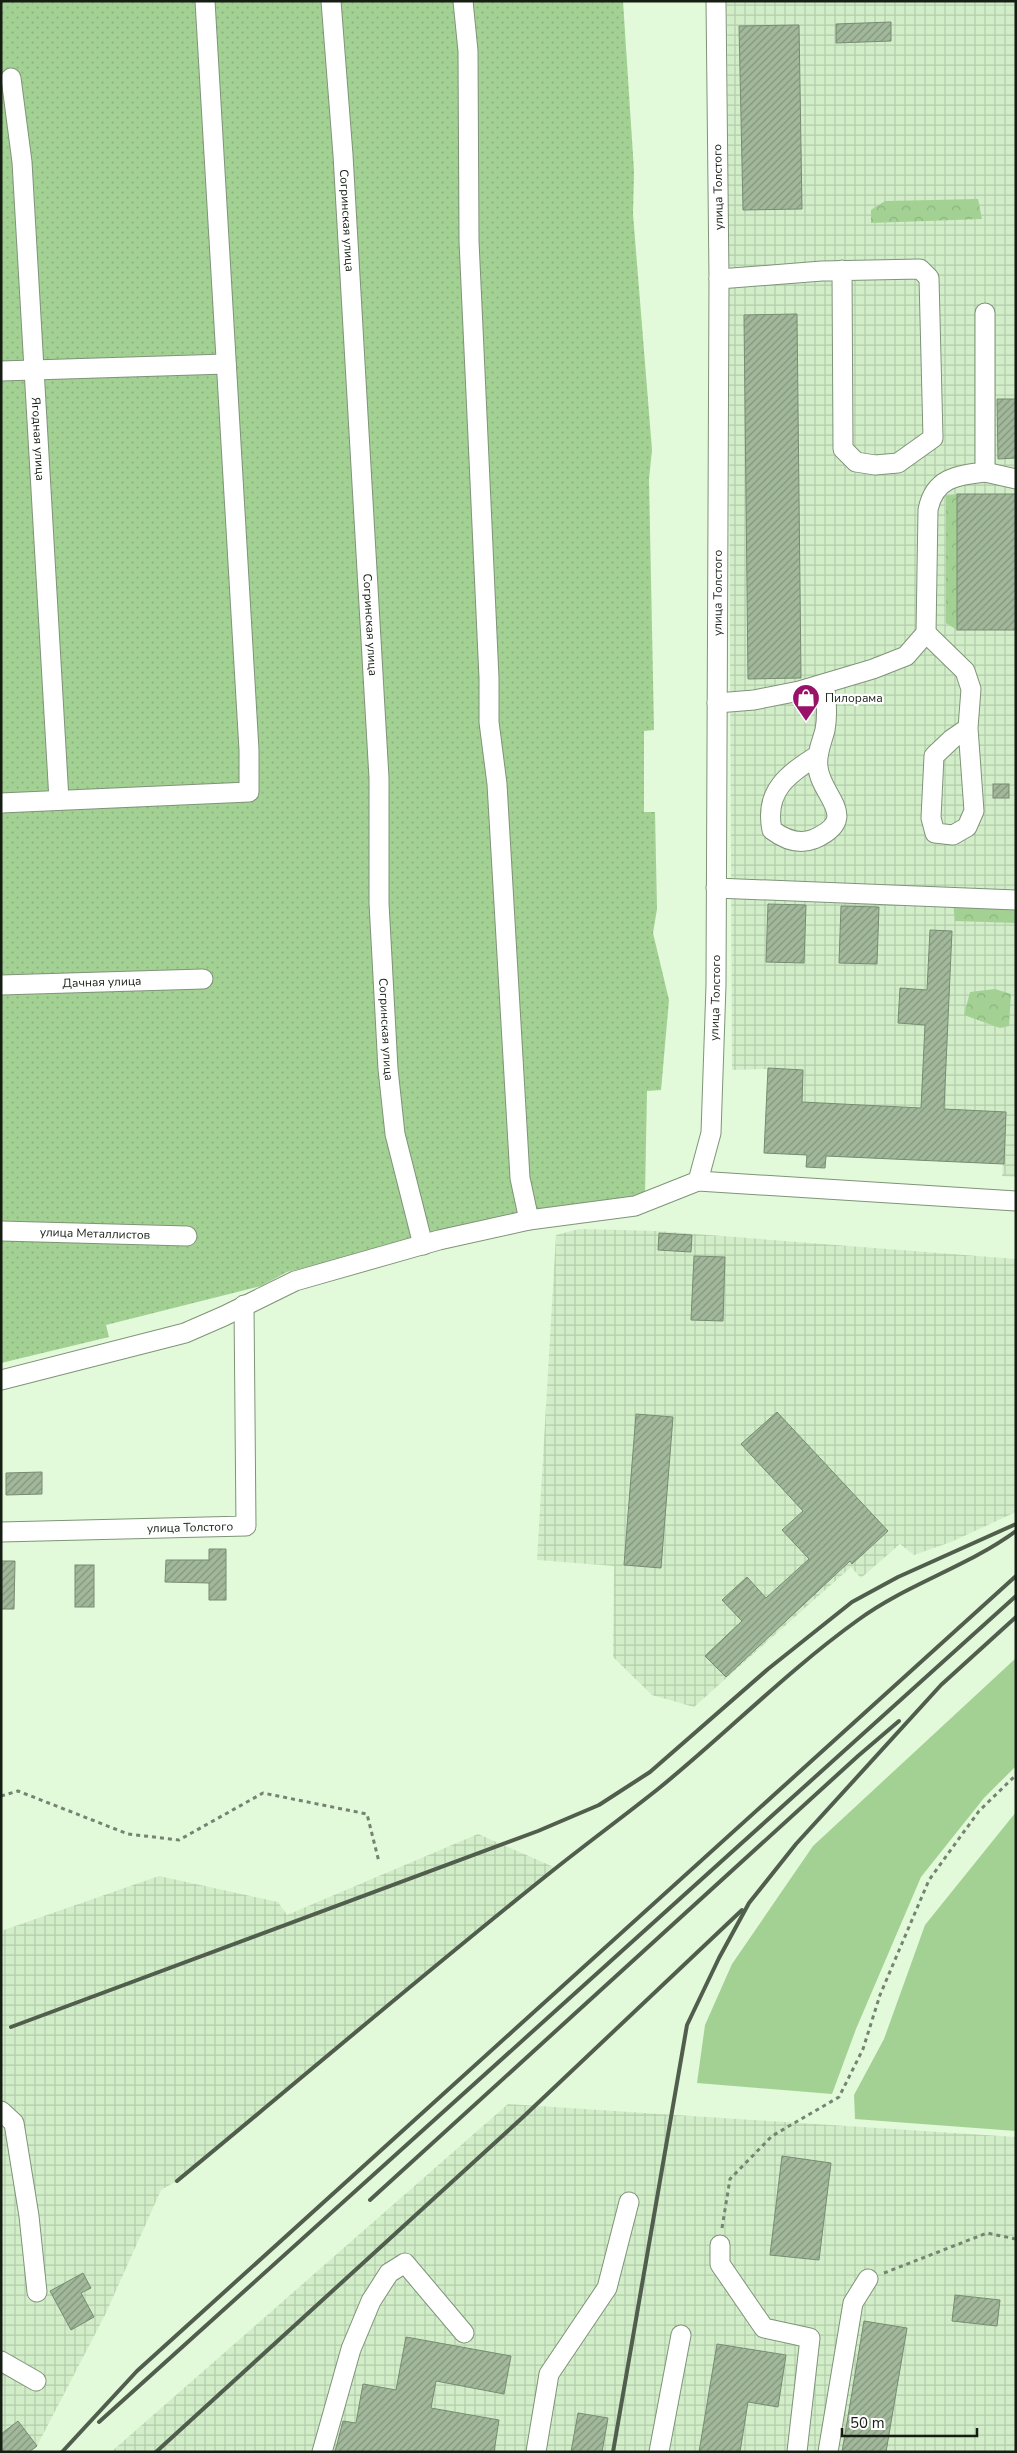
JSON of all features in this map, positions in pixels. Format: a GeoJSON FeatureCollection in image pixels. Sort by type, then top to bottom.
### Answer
{"type":"FeatureCollection","features":[{"type":"Feature","properties":{"kind":"street"},"geometry":{"type":"LineString","coordinates":[[1,803],[249,792],[249,740],[204,1]]}},
{"type":"Feature","properties":{"kind":"street","name":"Согринская улица"},"geometry":{"type":"LineString","coordinates":[[331,1],[344,165],[379,778],[379,902],[388,1069],[394,1134],[423,1244]]}},
{"type":"Feature","properties":{"kind":"street"},"geometry":{"type":"LineString","coordinates":[[463,1],[468,52],[469,241],[489,678],[489,722],[497,784],[520,1178],[528,1220]]}},
{"type":"Feature","properties":{"kind":"street","name":"улица Толстого"},"geometry":{"type":"LineString","coordinates":[[698,1182],[711,1133],[716,984],[719,279],[716,1]]}},
{"type":"Feature","properties":{"kind":"street","name":"Ягодная улица"},"geometry":{"type":"LineString","coordinates":[[11,78],[22,162],[59,800]]}},
{"type":"Feature","properties":{"kind":"street"},"geometry":{"type":"LineString","coordinates":[[719,279],[842,270],[920,269],[929,278],[933,438],[898,463],[875,465],[856,462],[843,449],[842,270]]}},
{"type":"Feature","properties":{"kind":"street"},"geometry":{"type":"LineString","coordinates":[[985,313],[985,472]]}},
{"type":"Feature","properties":{"kind":"street"},"geometry":{"type":"LineString","coordinates":[[1,371],[226,364]]}},
{"type":"Feature","properties":{"kind":"street"},"geometry":{"type":"LineString","coordinates":[[717,702],[754,700],[799,691],[906,656],[926,634],[928,510],[930,498],[936,488],[958,475],[985,472],[1016,479]]}},
{"type":"Feature","properties":{"kind":"street"},"geometry":{"type":"LineString","coordinates":[[926,634],[965,671],[971,689],[968,728],[974,811],[967,827],[953,835],[935,833],[930,818],[934,756],[952,739],[968,728]]}},
{"type":"Feature","properties":{"kind":"street"},"geometry":{"type":"LineString","coordinates":[[818,755],[792,771],[774,794],[769,817],[772,830],[787,841],[813,840],[831,829],[837,820],[837,808],[822,782],[818,768],[818,755],[825,727],[827,705],[824,684]]}},
{"type":"Feature","properties":{"kind":"street"},"geometry":{"type":"LineString","coordinates":[[716,888],[1016,900]]}},
{"type":"Feature","properties":{"kind":"street","name":"Дачная улица"},"geometry":{"type":"LineString","coordinates":[[1,985],[204,979]]}},
{"type":"Feature","properties":{"kind":"street"},"geometry":{"type":"LineString","coordinates":[[1,1380],[185,1333],[295,1281],[423,1244],[528,1220],[635,1206],[698,1182],[1016,1201]]}},
{"type":"Feature","properties":{"kind":"street","name":"улица Металлистов"},"geometry":{"type":"LineString","coordinates":[[1,1231],[187,1236]]}},
{"type":"Feature","properties":{"kind":"street","name":"улица Толстого"},"geometry":{"type":"LineString","coordinates":[[1,1532],[246,1526],[244,1304]]}},
{"type":"Feature","properties":{"kind":"street"},"geometry":{"type":"LineString","coordinates":[[1,2111],[14,2123],[29,2216],[37,2292]]}},
{"type":"Feature","properties":{"kind":"street"},"geometry":{"type":"LineString","coordinates":[[536,2452],[549,2374],[607,2288],[629,2202]]}},
{"type":"Feature","properties":{"kind":"street"},"geometry":{"type":"LineString","coordinates":[[720,2244],[720,2264],[764,2328],[810,2338],[797,2452]]}},
{"type":"Feature","properties":{"kind":"street"},"geometry":{"type":"LineString","coordinates":[[322,2452],[351,2349],[371,2301],[389,2273],[405,2263],[464,2333]]}},
{"type":"Feature","properties":{"kind":"street"},"geometry":{"type":"LineString","coordinates":[[828,2452],[853,2303],[868,2279]]}},
{"type":"Feature","properties":{"kind":"street"},"geometry":{"type":"LineString","coordinates":[[659,2452],[681,2335]]}},
{"type":"Feature","properties":{"kind":"street"},"geometry":{"type":"LineString","coordinates":[[1,2361],[36,2381]]}},
{"type":"Feature","properties":{"kind":"path"},"geometry":{"type":"LineString","coordinates":[[720,2244],[730,2178],[772,2136],[839,2097],[863,2049],[880,1994],[929,1880],[979,1811],[1016,1775]]}},
{"type":"Feature","properties":{"kind":"path"},"geometry":{"type":"LineString","coordinates":[[1,1796],[18,1791],[128,1834],[179,1840],[263,1793],[367,1814],[379,1862]]}},
{"type":"Feature","properties":{"kind":"path"},"geometry":{"type":"LineString","coordinates":[[868,2279],[987,2233],[1016,2238]]}},
{"type":"Feature","properties":{"kind":"shaded area"},"geometry":{"type":"Polygon","coordinates":[[[727,1],[1016,1],[1016,1177],[1002,1176],[1003,1164],[826,1156],[806,1167],[807,1155],[764,1153],[768,1069],[732,1070],[727,1]]]}},
{"type":"Feature","properties":{"kind":"shaded area"},"geometry":{"type":"Polygon","coordinates":[[[579,1229],[658,1231],[1016,1259],[1016,1512],[951,1542],[914,1555],[900,1544],[861,1578],[851,1567],[694,1707],[652,1695],[613,1657],[614,1566],[537,1560],[556,1235],[579,1229]]]}},
{"type":"Feature","properties":{"kind":"shaded area"},"geometry":{"type":"Polygon","coordinates":[[[478,1834],[556,1868],[177,2181],[161,2190],[105,2315],[37,2446],[32,2452],[1,2452],[1,1931],[159,1876],[278,1902],[287,1915],[478,1834]]]}},
{"type":"Feature","properties":{"kind":"shaded area"},"geometry":{"type":"Polygon","coordinates":[[[508,2104],[1016,2137],[1016,2452],[111,2452],[508,2104]]]}},
{"type":"Feature","properties":{"kind":"green space"},"geometry":{"type":"Polygon","coordinates":[[[1,1],[623,1],[634,171],[633,214],[652,450],[649,479],[654,730],[644,731],[644,812],[655,812],[657,909],[653,933],[669,1000],[661,1090],[647,1091],[645,1195],[384,1248],[287,1272],[261,1286],[106,1325],[109,1337],[1,1363],[1,1]]]}},
{"type":"Feature","properties":{"kind":"green space"},"geometry":{"type":"Polygon","coordinates":[[[978,199],[982,219],[871,223],[871,210],[885,201],[978,199]]]}},
{"type":"Feature","properties":{"kind":"green space"},"geometry":{"type":"Polygon","coordinates":[[[957,494],[957,630],[946,623],[946,496],[957,494]]]}},
{"type":"Feature","properties":{"kind":"green space"},"geometry":{"type":"Polygon","coordinates":[[[953,903],[1016,906],[1016,923],[955,921],[953,903]]]}},
{"type":"Feature","properties":{"kind":"green space"},"geometry":{"type":"Polygon","coordinates":[[[995,989],[1011,994],[1009,1026],[1000,1028],[964,1015],[970,992],[995,989]]]}},
{"type":"Feature","properties":{"kind":"green space"},"geometry":{"type":"Polygon","coordinates":[[[1016,1658],[1016,1766],[984,1798],[921,1877],[856,2029],[832,2094],[697,2083],[705,2025],[732,1964],[813,1846],[1016,1658]]]}},
{"type":"Feature","properties":{"kind":"green space"},"geometry":{"type":"Polygon","coordinates":[[[1016,1812],[1016,2131],[855,2119],[854,2095],[884,2039],[925,1925],[1016,1812]]]}},
{"type":"Feature","properties":{"kind":"building"},"geometry":{"type":"Polygon","coordinates":[[[891,22],[891,41],[836,43],[836,24],[891,22]]]}},
{"type":"Feature","properties":{"kind":"building"},"geometry":{"type":"Polygon","coordinates":[[[799,25],[802,209],[743,210],[739,26],[799,25]]]}},
{"type":"Feature","properties":{"kind":"building"},"geometry":{"type":"Polygon","coordinates":[[[797,314],[801,678],[748,679],[744,315],[797,314]]]}},
{"type":"Feature","properties":{"kind":"building"},"geometry":{"type":"Polygon","coordinates":[[[997,399],[1016,399],[1016,458],[998,459],[997,399]]]}},
{"type":"Feature","properties":{"kind":"building"},"geometry":{"type":"Polygon","coordinates":[[[957,494],[1016,494],[1016,630],[957,630],[957,494]]]}},
{"type":"Feature","properties":{"kind":"building"},"geometry":{"type":"Polygon","coordinates":[[[993,784],[1009,784],[1009,798],[993,798],[993,784]]]}},
{"type":"Feature","properties":{"kind":"building"},"geometry":{"type":"Polygon","coordinates":[[[768,904],[806,905],[804,963],[766,962],[768,904]]]}},
{"type":"Feature","properties":{"kind":"building"},"geometry":{"type":"Polygon","coordinates":[[[841,906],[879,907],[877,964],[839,963],[841,906]]]}},
{"type":"Feature","properties":{"kind":"building"},"geometry":{"type":"Polygon","coordinates":[[[930,930],[952,931],[944,1109],[1006,1112],[1004,1164],[826,1156],[825,1168],[806,1167],[807,1155],[764,1153],[768,1068],[803,1070],[802,1102],[921,1108],[925,1025],[898,1023],[900,988],[927,990],[930,930]]]}},
{"type":"Feature","properties":{"kind":"building"},"geometry":{"type":"Polygon","coordinates":[[[659,1233],[692,1235],[691,1252],[658,1250],[659,1233]]]}},
{"type":"Feature","properties":{"kind":"building"},"geometry":{"type":"Polygon","coordinates":[[[694,1256],[725,1257],[723,1321],[691,1320],[694,1256]]]}},
{"type":"Feature","properties":{"kind":"building"},"geometry":{"type":"Polygon","coordinates":[[[777,1412],[888,1531],[852,1564],[850,1561],[726,1677],[705,1656],[742,1621],[722,1600],[747,1577],[766,1598],[809,1559],[782,1530],[803,1511],[741,1444],[777,1412]]]}},
{"type":"Feature","properties":{"kind":"building"},"geometry":{"type":"Polygon","coordinates":[[[636,1414],[673,1417],[661,1568],[624,1565],[636,1414]]]}},
{"type":"Feature","properties":{"kind":"building"},"geometry":{"type":"Polygon","coordinates":[[[42,1472],[42,1494],[6,1495],[6,1473],[42,1472]]]}},
{"type":"Feature","properties":{"kind":"building"},"geometry":{"type":"Polygon","coordinates":[[[209,1549],[226,1549],[226,1600],[209,1600],[209,1583],[165,1582],[166,1560],[209,1560],[209,1549]]]}},
{"type":"Feature","properties":{"kind":"building"},"geometry":{"type":"Polygon","coordinates":[[[1,1561],[15,1561],[14,1609],[1,1609],[1,1561]]]}},
{"type":"Feature","properties":{"kind":"building"},"geometry":{"type":"Polygon","coordinates":[[[75,1565],[94,1565],[94,1607],[75,1607],[75,1565]]]}},
{"type":"Feature","properties":{"kind":"building"},"geometry":{"type":"Polygon","coordinates":[[[782,2156],[831,2163],[819,2260],[770,2255],[782,2156]]]}},
{"type":"Feature","properties":{"kind":"building"},"geometry":{"type":"Polygon","coordinates":[[[83,2273],[91,2288],[81,2293],[94,2317],[71,2330],[50,2291],[83,2273]]]}},
{"type":"Feature","properties":{"kind":"building"},"geometry":{"type":"Polygon","coordinates":[[[955,2295],[1000,2300],[997,2326],[952,2321],[955,2295]]]}},
{"type":"Feature","properties":{"kind":"building"},"geometry":{"type":"Polygon","coordinates":[[[864,2321],[907,2328],[886,2452],[842,2452],[864,2321]]]}},
{"type":"Feature","properties":{"kind":"building"},"geometry":{"type":"Polygon","coordinates":[[[406,2337],[511,2356],[504,2394],[436,2381],[431,2408],[499,2420],[494,2452],[335,2452],[343,2421],[356,2423],[363,2384],[396,2390],[406,2337]]]}},
{"type":"Feature","properties":{"kind":"building"},"geometry":{"type":"Polygon","coordinates":[[[717,2344],[786,2355],[778,2407],[748,2402],[740,2452],[699,2452],[717,2344]]]}},
{"type":"Feature","properties":{"kind":"building"},"geometry":{"type":"Polygon","coordinates":[[[578,2413],[608,2418],[602,2452],[571,2452],[578,2413]]]}},
{"type":"Feature","properties":{"kind":"building"},"geometry":{"type":"Polygon","coordinates":[[[18,2421],[37,2446],[29,2452],[1,2452],[1,2434],[18,2421]]]}},
{"type":"Feature","properties":{"kind":"railway"},"geometry":{"type":"LineString","coordinates":[[11,2027],[538,1831],[599,1805],[650,1772],[768,1669],[852,1602],[898,1577],[1016,1524]]}},
{"type":"Feature","properties":{"kind":"railway"},"geometry":{"type":"LineString","coordinates":[[177,2181],[508,1906],[658,1789],[806,1660],[877,1607],[978,1555],[1016,1531]]}},
{"type":"Feature","properties":{"kind":"railway"},"geometry":{"type":"LineString","coordinates":[[62,2452],[137,2371],[1016,1576]]}},
{"type":"Feature","properties":{"kind":"railway"},"geometry":{"type":"LineString","coordinates":[[99,2422],[1016,1596]]}},
{"type":"Feature","properties":{"kind":"railway"},"geometry":{"type":"LineString","coordinates":[[613,2452],[687,2025],[719,1958],[749,1903],[796,1844],[941,1685],[1016,1617]]}},
{"type":"Feature","properties":{"kind":"railway"},"geometry":{"type":"LineString","coordinates":[[370,2200],[858,1756],[899,1721]]}},
{"type":"Feature","properties":{"kind":"railway"},"geometry":{"type":"LineString","coordinates":[[156,2452],[522,2118],[742,1910]]}},
{"type":"Feature","properties":{"kind":"place","name":"Пилорама"},"geometry":{"type":"Point","coordinates":[806,722]}}]}
